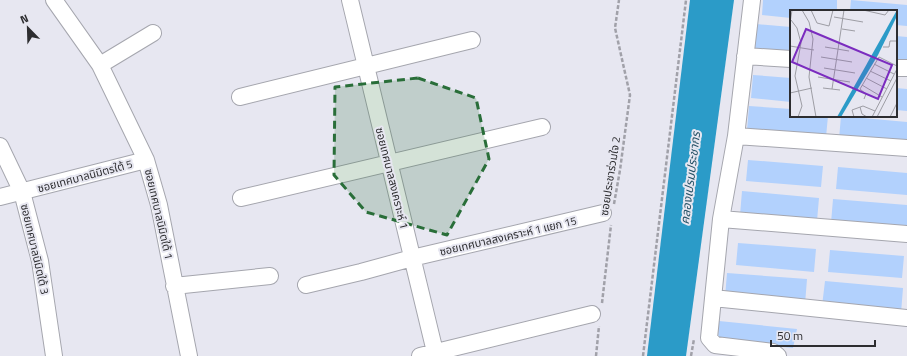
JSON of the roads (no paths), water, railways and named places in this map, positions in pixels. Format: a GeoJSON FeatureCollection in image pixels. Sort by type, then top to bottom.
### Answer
{"type":"FeatureCollection","features":[{"type":"Feature","properties":{"kind":"street","name":"ซอยเทศบาลนิมิตใต้ 1"},"geometry":{"type":"LineString","coordinates":[[54,0],[100,64],[146,160],[159,205],[189,356]]}},
{"type":"Feature","properties":{"kind":"street","name":"ซอยเทศบาลสงเคราะห์ 1"},"geometry":{"type":"LineString","coordinates":[[350,0],[388,164],[412,258],[430,355]]}},
{"type":"Feature","properties":{"kind":"street"},"geometry":{"type":"LineString","coordinates":[[752,0],[736,136],[720,219],[709,338],[715,345],[773,352],[778,356]]}},
{"type":"Feature","properties":{"kind":"street"},"geometry":{"type":"LineString","coordinates":[[100,64],[153,33]]}},
{"type":"Feature","properties":{"kind":"street"},"geometry":{"type":"LineString","coordinates":[[240,97],[472,40]]}},
{"type":"Feature","properties":{"kind":"street"},"geometry":{"type":"LineString","coordinates":[[745,56],[790,59]]}},
{"type":"Feature","properties":{"kind":"street"},"geometry":{"type":"LineString","coordinates":[[242,198],[542,127]]}},
{"type":"Feature","properties":{"kind":"street"},"geometry":{"type":"LineString","coordinates":[[736,136],[907,148]]}},
{"type":"Feature","properties":{"kind":"street","name":"ซอยเทศบาลนิมิตใต้ 3"},"geometry":{"type":"LineString","coordinates":[[0,146],[22,192],[40,261],[54,356]]}},
{"type":"Feature","properties":{"kind":"street","name":"ซอยเทศบาลนิมิตรใต้ 5"},"geometry":{"type":"LineString","coordinates":[[0,197],[146,160]]}},
{"type":"Feature","properties":{"kind":"street","name":"ซอยเทศบาลสงเคราะห์ 1 แยก 15"},"geometry":{"type":"LineString","coordinates":[[306,285],[412,258],[609,215]]}},
{"type":"Feature","properties":{"kind":"street"},"geometry":{"type":"LineString","coordinates":[[720,219],[907,234]]}},
{"type":"Feature","properties":{"kind":"street"},"geometry":{"type":"LineString","coordinates":[[174,286],[270,276]]}},
{"type":"Feature","properties":{"kind":"street"},"geometry":{"type":"LineString","coordinates":[[713,298],[907,318]]}},
{"type":"Feature","properties":{"kind":"street"},"geometry":{"type":"LineString","coordinates":[[430,355],[597,316]]}},
{"type":"Feature","properties":{"kind":"water","name":"คลองเปรมประชากร"},"geometry":{"type":"Polygon","coordinates":[[[690,0],[734,0],[686,356],[647,356],[690,0]]]}}]}
